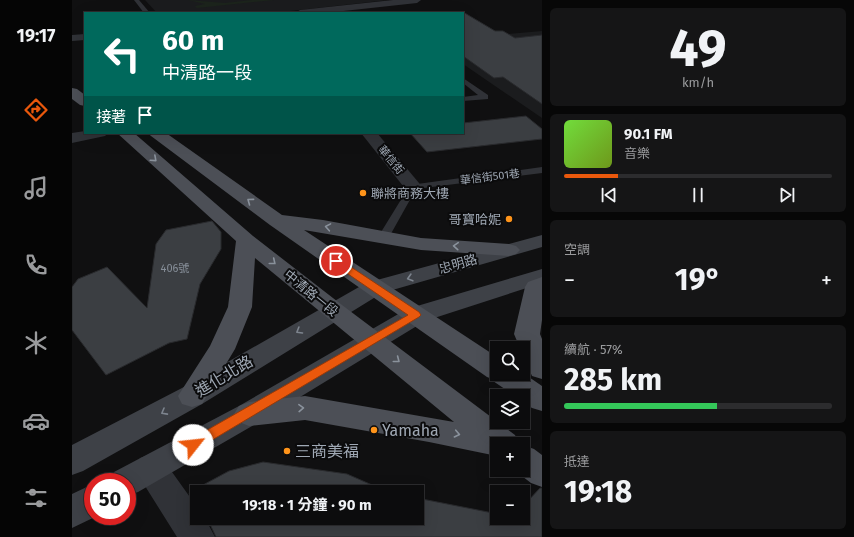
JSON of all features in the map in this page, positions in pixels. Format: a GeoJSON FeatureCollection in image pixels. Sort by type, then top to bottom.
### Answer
{"type":"FeatureCollection","features":[{"type":"Feature","properties":{"kind":"main road"},"geometry":{"type":"LineString","coordinates":[[72,92],[84,101]]}},
{"type":"Feature","properties":{"kind":"main road","name":"中清路一段"},"geometry":{"type":"LineString","coordinates":[[126,134],[246,240],[333,311],[494,437]]}},
{"type":"Feature","properties":{"kind":"main road"},"geometry":{"type":"LineString","coordinates":[[157,134],[277,221],[490,365]]}},
{"type":"Feature","properties":{"kind":"main road"},"geometry":{"type":"LineString","coordinates":[[277,221],[324,226],[421,244],[509,250]]}},
{"type":"Feature","properties":{"kind":"main road"},"geometry":{"type":"LineString","coordinates":[[192,396],[222,349],[240,307],[246,240]]}},
{"type":"Feature","properties":{"kind":"main road","name":"忠明路"},"geometry":{"type":"LineString","coordinates":[[374,288],[542,240]]}},
{"type":"Feature","properties":{"kind":"main road"},"geometry":{"type":"LineString","coordinates":[[139,475],[248,414],[416,315],[542,276]]}},
{"type":"Feature","properties":{"kind":"main road"},"geometry":{"type":"LineString","coordinates":[[542,284],[536,287],[527,334],[542,369]]}},
{"type":"Feature","properties":{"kind":"main road","name":"進化北路"},"geometry":{"type":"LineString","coordinates":[[72,462],[192,396],[374,288]]}},
{"type":"Feature","properties":{"kind":"main road"},"geometry":{"type":"LineString","coordinates":[[514,381],[542,400]]}},
{"type":"Feature","properties":{"kind":"main road"},"geometry":{"type":"LineString","coordinates":[[248,414],[305,408],[429,429],[490,441]]}},
{"type":"Feature","properties":{"kind":"main road"},"geometry":{"type":"LineString","coordinates":[[530,464],[542,473]]}},
{"type":"Feature","properties":{"kind":"main road"},"geometry":{"type":"LineString","coordinates":[[72,512],[84,505]]}},
{"type":"Feature","properties":{"kind":"street"},"geometry":{"type":"LineString","coordinates":[[309,12],[417,0]]}},
{"type":"Feature","properties":{"kind":"street"},"geometry":{"type":"LineString","coordinates":[[72,38],[84,37]]}},
{"type":"Feature","properties":{"kind":"street"},"geometry":{"type":"LineString","coordinates":[[72,138],[94,134]]}},
{"type":"Feature","properties":{"kind":"street","name":"華信街"},"geometry":{"type":"LineString","coordinates":[[370,134],[413,186]]}},
{"type":"Feature","properties":{"kind":"street"},"geometry":{"type":"LineString","coordinates":[[139,475],[196,537]]}},
{"type":"Feature","properties":{"kind":"lane"},"geometry":{"type":"LineString","coordinates":[[136,0],[146,12]]}},
{"type":"Feature","properties":{"kind":"lane"},"geometry":{"type":"LineString","coordinates":[[464,81],[485,97],[464,99]]}},
{"type":"Feature","properties":{"kind":"lane","name":"華信街501巷"},"geometry":{"type":"LineString","coordinates":[[413,186],[542,170]]}},
{"type":"Feature","properties":{"kind":"lane"},"geometry":{"type":"LineString","coordinates":[[384,238],[413,186]]}},
{"type":"Feature","properties":{"kind":"shaded area"},"geometry":{"type":"Polygon","coordinates":[[[145,0],[389,0],[281,12],[156,12],[145,0]]]}},
{"type":"Feature","properties":{"kind":"shaded area"},"geometry":{"type":"Polygon","coordinates":[[[188,0],[225,3],[252,0],[274,0],[197,8],[195,6],[205,4],[188,0]]]}},
{"type":"Feature","properties":{"kind":"shaded area"},"geometry":{"type":"Polygon","coordinates":[[[542,31],[542,118],[464,65],[464,38],[542,31]]]}},
{"type":"Feature","properties":{"kind":"building"},"geometry":{"type":"Polygon","coordinates":[[[464,13],[495,31],[503,31],[515,38],[542,35],[542,104],[503,77],[494,78],[464,57],[464,13]]]}},
{"type":"Feature","properties":{"kind":"building"},"geometry":{"type":"Polygon","coordinates":[[[526,116],[542,129],[542,139],[427,152],[411,134],[464,134],[464,123],[526,116]]]}},
{"type":"Feature","properties":{"kind":"building"},"geometry":{"type":"Polygon","coordinates":[[[212,221],[221,232],[221,249],[200,284],[187,339],[169,343],[106,375],[72,330],[72,287],[78,279],[107,267],[147,308],[156,244],[166,230],[212,221]]]}},
{"type":"Feature","properties":{"kind":"building"},"geometry":{"type":"Polygon","coordinates":[[[263,462],[347,474],[372,485],[203,485],[229,471],[263,462]]]}},
{"type":"Feature","properties":{"kind":"building"},"geometry":{"type":"Polygon","coordinates":[[[540,488],[542,488],[542,537],[216,537],[210,525],[424,525],[424,499],[490,512],[490,525],[530,525],[530,499],[540,488]]]}},
{"type":"Feature","properties":{"kind":"place","name":"聯將商務大樓"},"geometry":{"type":"Point","coordinates":[363,193]}},
{"type":"Feature","properties":{"kind":"place","name":"哥寶哈妮"},"geometry":{"type":"Point","coordinates":[509,219]}},
{"type":"Feature","properties":{"kind":"place","name":"Yamaha"},"geometry":{"type":"Point","coordinates":[374,430]}},
{"type":"Feature","properties":{"kind":"place","name":"三商美福"},"geometry":{"type":"Point","coordinates":[287,451]}},
{"type":"Feature","properties":{"kind":"route"},"geometry":{"type":"LineString","coordinates":[[193,445],[416,315],[336,261]]}}]}
